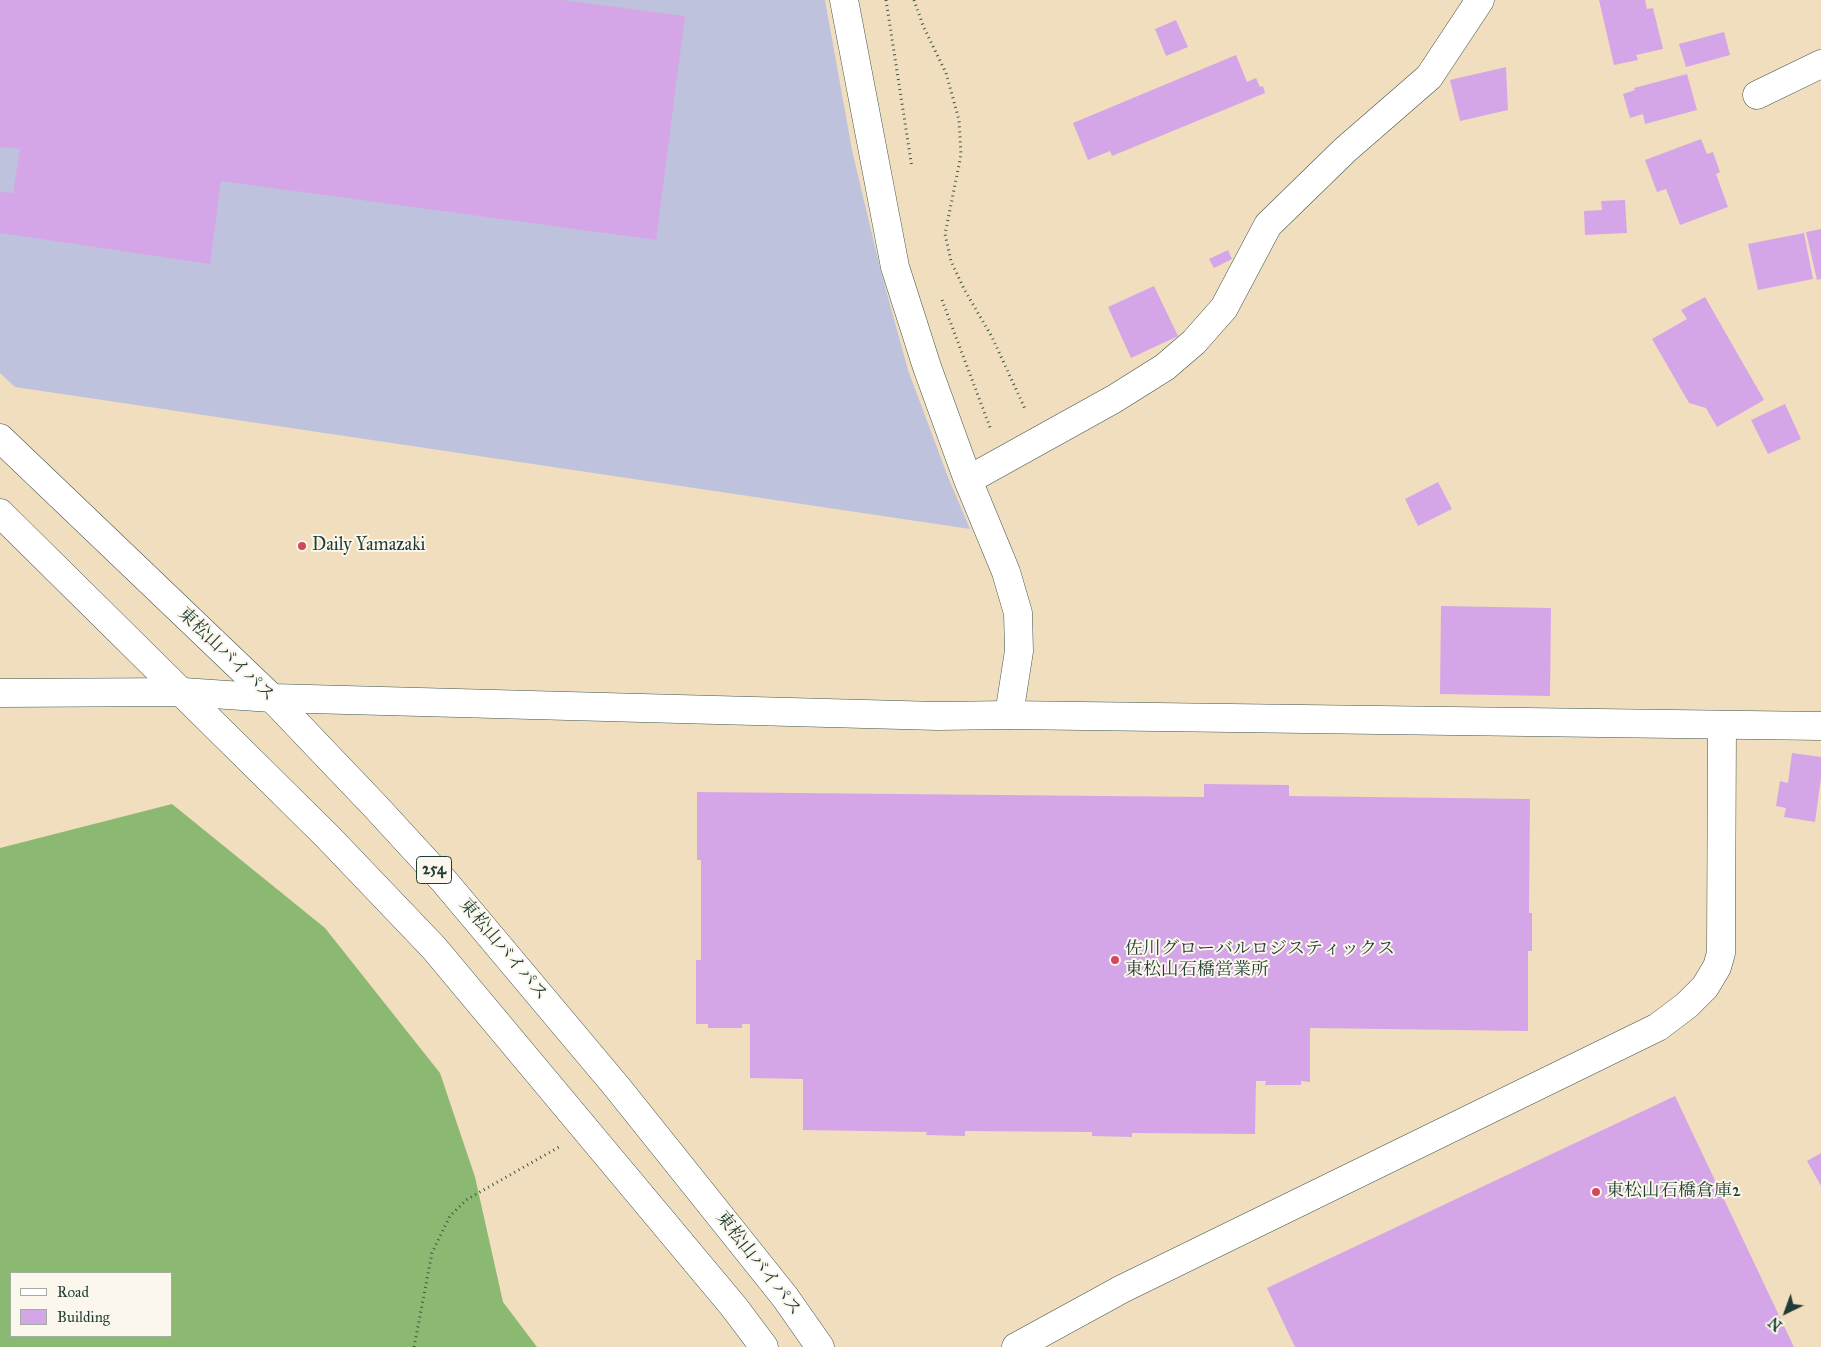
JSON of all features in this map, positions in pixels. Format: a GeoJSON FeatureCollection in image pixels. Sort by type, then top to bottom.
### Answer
{"type":"FeatureCollection","features":[{"type":"Feature","properties":{"kind":"main road"},"geometry":{"type":"LineString","coordinates":[[844,0],[870,145],[895,267],[927,367],[968,480],[1006,572],[1018,613],[1020,652],[1009,715]]}},
{"type":"Feature","properties":{"kind":"main road"},"geometry":{"type":"LineString","coordinates":[[968,480],[1114,399],[1165,367],[1194,342],[1224,308],[1268,225],[1345,150],[1429,77],[1480,0]]}},
{"type":"Feature","properties":{"kind":"main road"},"geometry":{"type":"LineString","coordinates":[[1757,95],[1821,64]]}},
{"type":"Feature","properties":{"kind":"main road","name":"東松山バイパス"},"geometry":{"type":"LineString","coordinates":[[0,438],[272,698],[444,881],[617,1087],[785,1297],[820,1347]]}},
{"type":"Feature","properties":{"kind":"main road"},"geometry":{"type":"LineString","coordinates":[[0,513],[327,836],[434,948],[734,1307],[764,1347]]}},
{"type":"Feature","properties":{"kind":"main road"},"geometry":{"type":"LineString","coordinates":[[0,693],[183,692],[272,698],[938,716],[1009,715],[1821,726]]}},
{"type":"Feature","properties":{"kind":"main road"},"geometry":{"type":"LineString","coordinates":[[1016,1347],[1122,1289],[1658,1027],[1687,1005],[1705,987],[1717,967],[1721,953],[1722,725]]}},
{"type":"Feature","properties":{"kind":"path"},"geometry":{"type":"LineString","coordinates":[[886,0],[912,170]]}},
{"type":"Feature","properties":{"kind":"path"},"geometry":{"type":"LineString","coordinates":[[914,0],[924,28],[946,73],[959,120],[961,155],[945,234],[951,261],[964,289],[992,337],[1040,440]]}},
{"type":"Feature","properties":{"kind":"path"},"geometry":{"type":"LineString","coordinates":[[939,292],[1004,460]]}},
{"type":"Feature","properties":{"kind":"path"},"geometry":{"type":"LineString","coordinates":[[414,1347],[432,1252],[450,1216],[466,1200],[587,1131]]}},
{"type":"Feature","properties":{"kind":"shaded area"},"geometry":{"type":"Polygon","coordinates":[[[0,0],[825,0],[852,150],[881,272],[908,370],[948,477],[970,529],[15,387],[0,373],[0,0]]]}},
{"type":"Feature","properties":{"kind":"green space"},"geometry":{"type":"Polygon","coordinates":[[[172,804],[325,928],[440,1073],[475,1177],[503,1302],[537,1347],[0,1347],[0,848],[172,804]]]}},
{"type":"Feature","properties":{"kind":"building"},"geometry":{"type":"Polygon","coordinates":[[[0,0],[562,0],[685,16],[656,240],[221,181],[210,264],[0,233],[0,192],[13,193],[20,149],[0,147],[0,0]]]}},
{"type":"Feature","properties":{"kind":"building"},"geometry":{"type":"Polygon","coordinates":[[[1599,0],[1645,0],[1647,9],[1653,8],[1663,49],[1636,55],[1638,60],[1614,65],[1599,0]]]}},
{"type":"Feature","properties":{"kind":"building"},"geometry":{"type":"Polygon","coordinates":[[[1176,20],[1188,47],[1166,56],[1155,29],[1176,20]]]}},
{"type":"Feature","properties":{"kind":"building"},"geometry":{"type":"Polygon","coordinates":[[[1724,32],[1730,55],[1686,67],[1679,44],[1724,32]]]}},
{"type":"Feature","properties":{"kind":"building"},"geometry":{"type":"Polygon","coordinates":[[[1236,55],[1247,82],[1256,78],[1260,87],[1263,86],[1265,93],[1112,156],[1110,151],[1088,160],[1073,123],[1236,55]]]}},
{"type":"Feature","properties":{"kind":"building"},"geometry":{"type":"Polygon","coordinates":[[[1506,67],[1508,110],[1460,121],[1450,80],[1506,67]]]}},
{"type":"Feature","properties":{"kind":"building"},"geometry":{"type":"Polygon","coordinates":[[[1687,74],[1697,110],[1645,124],[1643,114],[1630,118],[1623,94],[1635,90],[1634,88],[1687,74]]]}},
{"type":"Feature","properties":{"kind":"building"},"geometry":{"type":"Polygon","coordinates":[[[1701,139],[1707,154],[1713,152],[1720,172],[1716,174],[1728,207],[1680,225],[1666,189],[1657,192],[1645,160],[1701,139]]]}},
{"type":"Feature","properties":{"kind":"building"},"geometry":{"type":"Polygon","coordinates":[[[1625,200],[1627,233],[1585,235],[1584,211],[1602,210],[1601,201],[1625,200]]]}},
{"type":"Feature","properties":{"kind":"building"},"geometry":{"type":"Polygon","coordinates":[[[1821,229],[1821,279],[1817,280],[1806,232],[1821,229]]]}},
{"type":"Feature","properties":{"kind":"building"},"geometry":{"type":"Polygon","coordinates":[[[1804,233],[1813,279],[1758,290],[1748,244],[1804,233]]]}},
{"type":"Feature","properties":{"kind":"building"},"geometry":{"type":"Polygon","coordinates":[[[1228,250],[1232,259],[1214,268],[1209,259],[1228,250]]]}},
{"type":"Feature","properties":{"kind":"building"},"geometry":{"type":"Polygon","coordinates":[[[1154,286],[1178,336],[1131,358],[1108,307],[1154,286]]]}},
{"type":"Feature","properties":{"kind":"building"},"geometry":{"type":"Polygon","coordinates":[[[1705,297],[1764,400],[1717,427],[1706,408],[1689,403],[1652,339],[1687,319],[1681,310],[1705,297]]]}},
{"type":"Feature","properties":{"kind":"building"},"geometry":{"type":"Polygon","coordinates":[[[1785,404],[1801,439],[1768,454],[1751,420],[1785,404]]]}},
{"type":"Feature","properties":{"kind":"building"},"geometry":{"type":"Polygon","coordinates":[[[1438,482],[1452,509],[1418,526],[1405,499],[1438,482]]]}},
{"type":"Feature","properties":{"kind":"building"},"geometry":{"type":"Polygon","coordinates":[[[1441,606],[1551,608],[1550,696],[1440,694],[1441,606]]]}},
{"type":"Feature","properties":{"kind":"building"},"geometry":{"type":"Polygon","coordinates":[[[1792,753],[1821,757],[1821,778],[1815,822],[1784,817],[1786,808],[1776,806],[1780,781],[1788,783],[1792,753]]]}},
{"type":"Feature","properties":{"kind":"building","name":"佐川グローバルロジスティックス 東松山石橋営業所"},"geometry":{"type":"Polygon","coordinates":[[[1204,784],[1289,785],[1289,796],[1530,799],[1529,913],[1532,913],[1532,951],[1528,951],[1528,1031],[1310,1028],[1310,1082],[1301,1081],[1301,1085],[1265,1085],[1266,1081],[1256,1081],[1255,1134],[1132,1133],[1132,1137],[1092,1136],[1092,1132],[965,1131],[965,1136],[926,1135],[927,1132],[803,1130],[803,1079],[750,1078],[750,1024],[742,1024],[742,1028],[708,1028],[708,1024],[696,1024],[696,960],[701,960],[701,860],[697,860],[697,792],[1204,797],[1204,784]]]}},
{"type":"Feature","properties":{"kind":"building","name":"東松山石橋倉庫2"},"geometry":{"type":"Polygon","coordinates":[[[1675,1096],[1794,1347],[1295,1347],[1267,1288],[1675,1096]]]}},
{"type":"Feature","properties":{"kind":"building"},"geometry":{"type":"Polygon","coordinates":[[[1821,1153],[1821,1186],[1807,1161],[1821,1153]]]}},
{"type":"Feature","properties":{"kind":"place","name":"Daily Yamazaki"},"geometry":{"type":"Point","coordinates":[302,546]}},
{"type":"Feature","properties":{"kind":"place","name":"佐川グローバルロジスティックス 東松山石橋営業所"},"geometry":{"type":"Point","coordinates":[1115,960]}},
{"type":"Feature","properties":{"kind":"place","name":"東松山石橋倉庫2"},"geometry":{"type":"Point","coordinates":[1596,1192]}}]}
